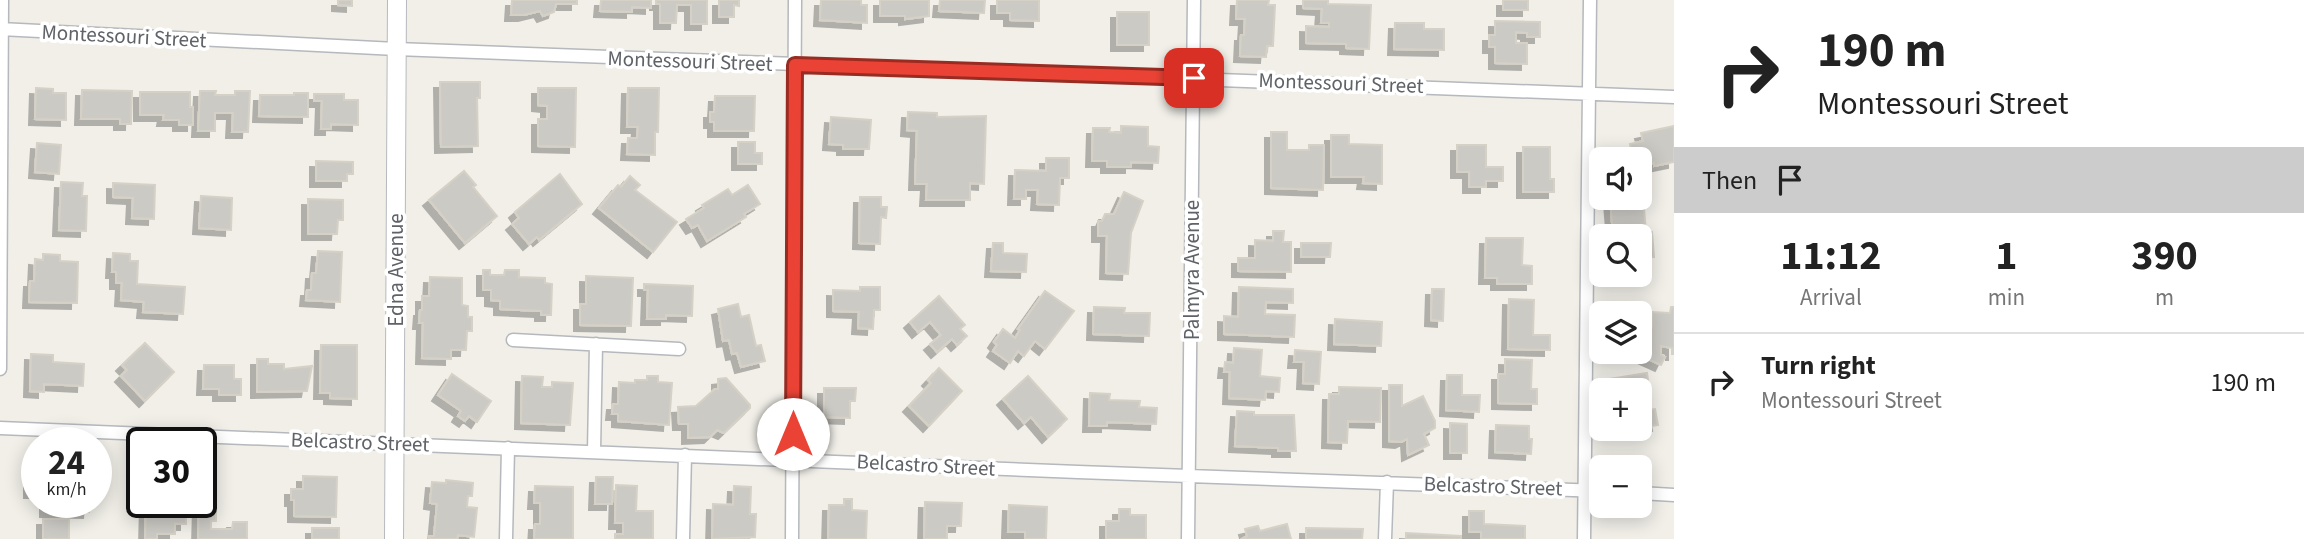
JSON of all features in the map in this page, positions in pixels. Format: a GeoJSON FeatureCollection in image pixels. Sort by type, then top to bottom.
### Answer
{"type":"FeatureCollection","features":[{"type":"Feature","properties":{"kind":"street"},"geometry":{"type":"LineString","coordinates":[[0,369],[2,0]]}},
{"type":"Feature","properties":{"kind":"street","name":"Edna Avenue"},"geometry":{"type":"LineString","coordinates":[[394,539],[397,0]]}},
{"type":"Feature","properties":{"kind":"street"},"geometry":{"type":"LineString","coordinates":[[792,539],[796,0]]}},
{"type":"Feature","properties":{"kind":"street","name":"Palmyra Avenue"},"geometry":{"type":"LineString","coordinates":[[1188,539],[1195,0]]}},
{"type":"Feature","properties":{"kind":"street"},"geometry":{"type":"LineString","coordinates":[[1584,539],[1590,0]]}},
{"type":"Feature","properties":{"kind":"street","name":"Montessouri Street"},"geometry":{"type":"LineString","coordinates":[[1,29],[396,49],[1674,97]]}},
{"type":"Feature","properties":{"kind":"street"},"geometry":{"type":"LineString","coordinates":[[513,340],[679,349]]}},
{"type":"Feature","properties":{"kind":"street"},"geometry":{"type":"LineString","coordinates":[[594,452],[596,344]]}},
{"type":"Feature","properties":{"kind":"street","name":"Belcastro Street"},"geometry":{"type":"LineString","coordinates":[[0,428],[1064,472],[1189,474],[1589,490]]}},
{"type":"Feature","properties":{"kind":"street"},"geometry":{"type":"LineString","coordinates":[[506,539],[508,448]]}},
{"type":"Feature","properties":{"kind":"street"},"geometry":{"type":"LineString","coordinates":[[683,539],[685,455]]}},
{"type":"Feature","properties":{"kind":"street"},"geometry":{"type":"LineString","coordinates":[[1385,539],[1387,482]]}},
{"type":"Feature","properties":{"kind":"street"},"geometry":{"type":"LineString","coordinates":[[1652,494],[1674,495]]}},
{"type":"Feature","properties":{"kind":"building"},"geometry":{"type":"Polygon","coordinates":[[[338,0],[352,0],[352,6],[338,5],[338,0]]]}},
{"type":"Feature","properties":{"kind":"building"},"geometry":{"type":"Polygon","coordinates":[[[512,0],[577,0],[577,4],[556,4],[554,12],[543,16],[540,11],[511,15],[512,0]]]}},
{"type":"Feature","properties":{"kind":"building"},"geometry":{"type":"Polygon","coordinates":[[[601,0],[651,0],[651,8],[632,7],[632,12],[600,11],[601,0]]]}},
{"type":"Feature","properties":{"kind":"building"},"geometry":{"type":"Polygon","coordinates":[[[656,0],[707,0],[707,24],[691,24],[691,5],[677,5],[676,23],[660,23],[660,4],[656,4],[656,0]]]}},
{"type":"Feature","properties":{"kind":"building"},"geometry":{"type":"Polygon","coordinates":[[[719,0],[739,0],[739,6],[734,5],[734,17],[719,17],[719,0]]]}},
{"type":"Feature","properties":{"kind":"building"},"geometry":{"type":"Polygon","coordinates":[[[821,0],[861,0],[861,5],[867,5],[867,23],[820,20],[821,0]]]}},
{"type":"Feature","properties":{"kind":"building"},"geometry":{"type":"Polygon","coordinates":[[[880,0],[929,0],[929,16],[905,19],[905,16],[880,16],[880,0]]]}},
{"type":"Feature","properties":{"kind":"building"},"geometry":{"type":"Polygon","coordinates":[[[940,0],[985,0],[984,13],[939,11],[940,0]]]}},
{"type":"Feature","properties":{"kind":"building"},"geometry":{"type":"Polygon","coordinates":[[[997,0],[1039,0],[1039,21],[1010,20],[1010,13],[997,13],[997,0]]]}},
{"type":"Feature","properties":{"kind":"building"},"geometry":{"type":"Polygon","coordinates":[[[1237,0],[1269,0],[1268,5],[1275,5],[1273,46],[1267,46],[1266,57],[1240,56],[1245,19],[1236,19],[1237,0]]]}},
{"type":"Feature","properties":{"kind":"building"},"geometry":{"type":"Polygon","coordinates":[[[1303,0],[1328,0],[1328,4],[1371,5],[1369,49],[1346,48],[1346,44],[1306,43],[1306,26],[1329,27],[1329,23],[1321,23],[1322,9],[1303,8],[1303,0]]]}},
{"type":"Feature","properties":{"kind":"building"},"geometry":{"type":"Polygon","coordinates":[[[1503,0],[1528,0],[1528,10],[1503,10],[1503,0]]]}},
{"type":"Feature","properties":{"kind":"building"},"geometry":{"type":"Polygon","coordinates":[[[1117,12],[1149,12],[1149,45],[1117,45],[1117,12]]]}},
{"type":"Feature","properties":{"kind":"building"},"geometry":{"type":"Polygon","coordinates":[[[1495,21],[1540,22],[1540,37],[1527,37],[1527,33],[1516,32],[1516,43],[1527,43],[1527,64],[1495,63],[1495,47],[1489,47],[1489,35],[1495,35],[1495,21]]]}},
{"type":"Feature","properties":{"kind":"building"},"geometry":{"type":"Polygon","coordinates":[[[1395,23],[1424,23],[1424,29],[1444,29],[1444,50],[1394,49],[1395,23]]]}},
{"type":"Feature","properties":{"kind":"building"},"geometry":{"type":"Polygon","coordinates":[[[440,82],[480,82],[480,98],[477,98],[478,146],[441,147],[440,82]]]}},
{"type":"Feature","properties":{"kind":"building"},"geometry":{"type":"Polygon","coordinates":[[[36,88],[53,89],[53,93],[66,93],[66,120],[35,119],[36,88]]]}},
{"type":"Feature","properties":{"kind":"building"},"geometry":{"type":"Polygon","coordinates":[[[538,88],[576,88],[575,147],[538,146],[538,119],[547,119],[547,106],[538,105],[538,88]]]}},
{"type":"Feature","properties":{"kind":"building"},"geometry":{"type":"Polygon","coordinates":[[[628,88],[659,88],[655,155],[627,154],[628,138],[637,138],[638,127],[627,127],[628,88]]]}},
{"type":"Feature","properties":{"kind":"building"},"geometry":{"type":"Polygon","coordinates":[[[82,90],[132,91],[131,124],[120,124],[120,119],[81,119],[82,90]]]}},
{"type":"Feature","properties":{"kind":"building"},"geometry":{"type":"Polygon","coordinates":[[[200,91],[216,91],[215,95],[235,95],[235,91],[250,91],[248,132],[232,132],[233,113],[215,113],[215,131],[198,131],[200,91]]]}},
{"type":"Feature","properties":{"kind":"building"},"geometry":{"type":"Polygon","coordinates":[[[140,92],[190,92],[193,125],[179,125],[179,120],[163,120],[164,115],[140,115],[140,92]]]}},
{"type":"Feature","properties":{"kind":"building"},"geometry":{"type":"Polygon","coordinates":[[[308,93],[308,117],[259,116],[260,95],[308,93]]]}},
{"type":"Feature","properties":{"kind":"building"},"geometry":{"type":"Polygon","coordinates":[[[314,94],[344,94],[344,100],[358,100],[358,125],[331,124],[331,129],[321,129],[322,101],[314,101],[314,94]]]}},
{"type":"Feature","properties":{"kind":"building"},"geometry":{"type":"Polygon","coordinates":[[[715,96],[755,96],[754,131],[714,131],[710,112],[714,112],[715,96]]]}},
{"type":"Feature","properties":{"kind":"building"},"geometry":{"type":"Polygon","coordinates":[[[908,112],[937,113],[937,117],[986,116],[984,184],[970,183],[970,200],[926,200],[927,184],[915,184],[917,131],[907,130],[908,112]]]}},
{"type":"Feature","properties":{"kind":"building"},"geometry":{"type":"Polygon","coordinates":[[[831,117],[871,120],[869,149],[843,149],[843,145],[829,144],[831,117]]]}},
{"type":"Feature","properties":{"kind":"building"},"geometry":{"type":"Polygon","coordinates":[[[1121,126],[1148,127],[1148,146],[1159,147],[1158,163],[1131,162],[1131,167],[1107,167],[1107,161],[1092,161],[1093,128],[1110,128],[1109,132],[1121,133],[1121,126]]]}},
{"type":"Feature","properties":{"kind":"building"},"geometry":{"type":"Polygon","coordinates":[[[1674,126],[1674,162],[1654,166],[1652,147],[1631,147],[1630,144],[1643,141],[1641,133],[1674,126]]]}},
{"type":"Feature","properties":{"kind":"building"},"geometry":{"type":"Polygon","coordinates":[[[1271,132],[1287,132],[1287,150],[1309,150],[1309,145],[1324,145],[1323,190],[1271,188],[1271,132]]]}},
{"type":"Feature","properties":{"kind":"building"},"geometry":{"type":"Polygon","coordinates":[[[1331,135],[1349,135],[1349,144],[1382,145],[1382,184],[1363,183],[1364,177],[1331,177],[1331,135]]]}},
{"type":"Feature","properties":{"kind":"building"},"geometry":{"type":"Polygon","coordinates":[[[738,142],[755,142],[755,153],[762,153],[762,164],[738,164],[738,142]]]}},
{"type":"Feature","properties":{"kind":"building"},"geometry":{"type":"Polygon","coordinates":[[[37,143],[61,145],[59,174],[35,172],[37,143]]]}},
{"type":"Feature","properties":{"kind":"building"},"geometry":{"type":"Polygon","coordinates":[[[1457,145],[1486,145],[1486,167],[1503,167],[1503,181],[1486,181],[1486,187],[1469,187],[1469,172],[1457,172],[1457,145]]]}},
{"type":"Feature","properties":{"kind":"building"},"geometry":{"type":"Polygon","coordinates":[[[1523,147],[1550,147],[1550,179],[1554,179],[1554,192],[1523,192],[1523,147]]]}},
{"type":"Feature","properties":{"kind":"building"},"geometry":{"type":"Polygon","coordinates":[[[1046,158],[1069,158],[1069,178],[1060,178],[1059,205],[1037,204],[1038,190],[1026,190],[1026,199],[1014,199],[1015,170],[1046,171],[1046,158]]]}},
{"type":"Feature","properties":{"kind":"building"},"geometry":{"type":"Polygon","coordinates":[[[316,161],[353,162],[353,174],[347,174],[347,181],[316,181],[316,161]]]}},
{"type":"Feature","properties":{"kind":"building"},"geometry":{"type":"Polygon","coordinates":[[[464,171],[476,185],[473,187],[497,216],[465,243],[429,200],[464,171]]]}},
{"type":"Feature","properties":{"kind":"building"},"geometry":{"type":"Polygon","coordinates":[[[560,174],[582,204],[539,240],[537,237],[529,244],[512,224],[519,218],[515,212],[560,174]]]}},
{"type":"Feature","properties":{"kind":"building"},"geometry":{"type":"Polygon","coordinates":[[[630,176],[640,185],[635,190],[677,222],[653,252],[599,208],[618,185],[621,187],[630,176]]]}},
{"type":"Feature","properties":{"kind":"building"},"geometry":{"type":"Polygon","coordinates":[[[61,182],[83,183],[82,196],[87,196],[86,231],[59,230],[61,182]]]}},
{"type":"Feature","properties":{"kind":"building"},"geometry":{"type":"Polygon","coordinates":[[[113,183],[155,185],[154,219],[132,218],[133,198],[113,197],[113,183]]]}},
{"type":"Feature","properties":{"kind":"building"},"geometry":{"type":"Polygon","coordinates":[[[748,185],[760,204],[744,214],[746,217],[707,241],[698,225],[692,228],[686,219],[728,189],[732,195],[748,185]]]}},
{"type":"Feature","properties":{"kind":"building"},"geometry":{"type":"Polygon","coordinates":[[[1124,192],[1143,201],[1131,233],[1128,274],[1106,273],[1107,236],[1098,236],[1098,221],[1102,221],[1105,214],[1114,214],[1124,192]]]}},
{"type":"Feature","properties":{"kind":"building"},"geometry":{"type":"Polygon","coordinates":[[[201,196],[232,198],[231,230],[199,228],[201,196]]]}},
{"type":"Feature","properties":{"kind":"building"},"geometry":{"type":"Polygon","coordinates":[[[860,197],[881,197],[881,207],[887,207],[886,218],[881,217],[880,244],[859,243],[860,197]]]}},
{"type":"Feature","properties":{"kind":"building"},"geometry":{"type":"Polygon","coordinates":[[[308,199],[343,200],[343,220],[338,220],[337,234],[308,234],[308,199]]]}},
{"type":"Feature","properties":{"kind":"building"},"geometry":{"type":"Polygon","coordinates":[[[1611,210],[1644,210],[1645,224],[1612,224],[1611,210]]]}},
{"type":"Feature","properties":{"kind":"building"},"geometry":{"type":"Polygon","coordinates":[[[1273,231],[1284,231],[1283,242],[1291,242],[1291,272],[1238,271],[1238,258],[1255,258],[1255,240],[1273,241],[1273,231]]]}},
{"type":"Feature","properties":{"kind":"building"},"geometry":{"type":"Polygon","coordinates":[[[1486,238],[1523,238],[1522,265],[1532,266],[1532,284],[1497,284],[1497,278],[1485,278],[1486,238]]]}},
{"type":"Feature","properties":{"kind":"building"},"geometry":{"type":"Polygon","coordinates":[[[993,243],[1003,243],[1003,253],[1027,254],[1026,272],[991,271],[993,243]]]}},
{"type":"Feature","properties":{"kind":"building"},"geometry":{"type":"Polygon","coordinates":[[[1301,243],[1331,243],[1330,257],[1301,257],[1301,243]]]}},
{"type":"Feature","properties":{"kind":"building"},"geometry":{"type":"Polygon","coordinates":[[[318,251],[342,252],[340,302],[306,300],[307,290],[311,290],[312,273],[316,273],[318,251]]]}},
{"type":"Feature","properties":{"kind":"building"},"geometry":{"type":"Polygon","coordinates":[[[113,253],[130,254],[130,261],[138,261],[137,284],[185,287],[183,314],[143,312],[144,302],[121,300],[122,283],[116,283],[116,272],[112,272],[113,253]]]}},
{"type":"Feature","properties":{"kind":"building"},"geometry":{"type":"Polygon","coordinates":[[[43,254],[60,255],[60,261],[78,262],[77,303],[29,302],[35,259],[43,260],[43,254]]]}},
{"type":"Feature","properties":{"kind":"building"},"geometry":{"type":"Polygon","coordinates":[[[483,270],[490,270],[490,275],[504,275],[505,270],[519,270],[519,277],[545,278],[545,283],[552,284],[551,315],[541,315],[541,311],[500,309],[500,301],[491,300],[491,290],[483,290],[483,270]]]}},
{"type":"Feature","properties":{"kind":"building"},"geometry":{"type":"Polygon","coordinates":[[[586,276],[633,278],[631,326],[580,325],[580,304],[586,304],[586,276]]]}},
{"type":"Feature","properties":{"kind":"building"},"geometry":{"type":"Polygon","coordinates":[[[430,277],[462,278],[462,305],[468,306],[468,317],[472,317],[472,331],[467,331],[466,350],[451,350],[451,359],[422,358],[423,323],[419,323],[420,310],[422,296],[429,296],[430,277]]]}},
{"type":"Feature","properties":{"kind":"building"},"geometry":{"type":"Polygon","coordinates":[[[644,284],[693,286],[692,316],[666,315],[666,319],[647,319],[648,290],[644,290],[644,284]]]}},
{"type":"Feature","properties":{"kind":"building"},"geometry":{"type":"Polygon","coordinates":[[[860,287],[880,287],[880,310],[874,310],[873,329],[858,328],[859,312],[833,311],[833,290],[860,291],[860,287]]]}},
{"type":"Feature","properties":{"kind":"building"},"geometry":{"type":"Polygon","coordinates":[[[1239,287],[1293,289],[1293,303],[1266,302],[1265,314],[1295,315],[1294,337],[1224,334],[1224,316],[1238,317],[1239,287]]]}},
{"type":"Feature","properties":{"kind":"building"},"geometry":{"type":"Polygon","coordinates":[[[1432,289],[1444,289],[1443,321],[1431,320],[1432,289]]]}},
{"type":"Feature","properties":{"kind":"building"},"geometry":{"type":"Polygon","coordinates":[[[1045,291],[1074,311],[1045,349],[1035,341],[1024,356],[1018,351],[1010,363],[993,351],[997,345],[994,342],[1003,329],[1015,338],[1020,330],[1018,329],[1045,291]]]}},
{"type":"Feature","properties":{"kind":"building"},"geometry":{"type":"Polygon","coordinates":[[[939,296],[965,325],[960,329],[967,336],[957,345],[952,339],[937,352],[930,344],[941,335],[930,322],[918,332],[910,322],[939,296]]]}},
{"type":"Feature","properties":{"kind":"building"},"geometry":{"type":"Polygon","coordinates":[[[1509,299],[1534,300],[1533,335],[1550,335],[1550,350],[1508,349],[1509,299]]]}},
{"type":"Feature","properties":{"kind":"building"},"geometry":{"type":"Polygon","coordinates":[[[738,304],[741,317],[749,315],[756,346],[761,345],[765,361],[741,367],[737,353],[732,354],[729,340],[723,341],[718,309],[738,304]]]}},
{"type":"Feature","properties":{"kind":"building"},"geometry":{"type":"Polygon","coordinates":[[[1094,307],[1125,308],[1124,313],[1150,313],[1149,336],[1093,334],[1094,307]]]}},
{"type":"Feature","properties":{"kind":"building"},"geometry":{"type":"Polygon","coordinates":[[[1671,307],[1674,307],[1674,354],[1672,348],[1661,346],[1661,355],[1665,357],[1661,365],[1652,361],[1652,312],[1670,313],[1671,307]]]}},
{"type":"Feature","properties":{"kind":"building"},"geometry":{"type":"Polygon","coordinates":[[[1335,319],[1382,322],[1381,346],[1334,344],[1335,319]]]}},
{"type":"Feature","properties":{"kind":"building"},"geometry":{"type":"Polygon","coordinates":[[[145,343],[174,372],[145,401],[121,376],[127,370],[122,365],[145,343]]]}},
{"type":"Feature","properties":{"kind":"building"},"geometry":{"type":"Polygon","coordinates":[[[321,345],[357,345],[357,399],[330,398],[330,393],[320,393],[321,345]]]}},
{"type":"Feature","properties":{"kind":"building"},"geometry":{"type":"Polygon","coordinates":[[[1234,348],[1262,350],[1260,376],[1280,378],[1279,392],[1266,391],[1265,400],[1229,398],[1230,372],[1224,372],[1225,362],[1233,363],[1234,348]]]}},
{"type":"Feature","properties":{"kind":"building"},"geometry":{"type":"Polygon","coordinates":[[[1295,350],[1321,352],[1319,384],[1303,383],[1304,362],[1294,362],[1295,350]]]}},
{"type":"Feature","properties":{"kind":"building"},"geometry":{"type":"Polygon","coordinates":[[[31,354],[53,355],[53,362],[84,364],[83,386],[44,384],[44,392],[30,391],[31,354]]]}},
{"type":"Feature","properties":{"kind":"building"},"geometry":{"type":"Polygon","coordinates":[[[257,359],[268,359],[268,364],[284,364],[284,369],[312,366],[307,391],[257,392],[257,359]]]}},
{"type":"Feature","properties":{"kind":"building"},"geometry":{"type":"Polygon","coordinates":[[[1505,359],[1532,360],[1531,389],[1537,389],[1537,404],[1498,403],[1498,374],[1505,374],[1505,359]]]}},
{"type":"Feature","properties":{"kind":"building"},"geometry":{"type":"Polygon","coordinates":[[[204,365],[234,365],[234,379],[241,379],[241,395],[219,395],[219,389],[203,389],[204,365]]]}},
{"type":"Feature","properties":{"kind":"building"},"geometry":{"type":"Polygon","coordinates":[[[939,368],[962,391],[929,426],[909,406],[931,383],[928,380],[939,368]]]}},
{"type":"Feature","properties":{"kind":"building"},"geometry":{"type":"Polygon","coordinates":[[[1647,373],[1648,378],[1615,378],[1647,373]]]}},
{"type":"Feature","properties":{"kind":"building"},"geometry":{"type":"Polygon","coordinates":[[[452,374],[491,401],[477,422],[469,416],[465,421],[458,416],[461,411],[438,395],[452,374]]]}},
{"type":"Feature","properties":{"kind":"building"},"geometry":{"type":"Polygon","coordinates":[[[1447,375],[1462,375],[1462,395],[1480,395],[1479,412],[1446,410],[1447,375]]]}},
{"type":"Feature","properties":{"kind":"building"},"geometry":{"type":"Polygon","coordinates":[[[522,376],[543,377],[542,387],[552,387],[552,382],[573,383],[570,425],[521,423],[522,376]]]}},
{"type":"Feature","properties":{"kind":"building"},"geometry":{"type":"Polygon","coordinates":[[[647,376],[658,376],[658,382],[672,383],[669,425],[618,421],[618,414],[612,414],[613,404],[618,404],[619,382],[635,383],[635,380],[647,380],[647,376]]]}},
{"type":"Feature","properties":{"kind":"building"},"geometry":{"type":"Polygon","coordinates":[[[1028,376],[1067,419],[1048,437],[1031,417],[1024,423],[1003,399],[1028,376]]]}},
{"type":"Feature","properties":{"kind":"building"},"geometry":{"type":"Polygon","coordinates":[[[726,378],[750,408],[724,433],[717,430],[710,437],[688,438],[688,424],[679,424],[678,407],[696,406],[718,389],[718,379],[726,378]]]}},
{"type":"Feature","properties":{"kind":"building"},"geometry":{"type":"Polygon","coordinates":[[[1389,385],[1402,385],[1402,406],[1423,396],[1435,421],[1435,428],[1424,434],[1429,445],[1408,455],[1407,439],[1401,442],[1389,441],[1389,385]]]}},
{"type":"Feature","properties":{"kind":"building"},"geometry":{"type":"Polygon","coordinates":[[[1339,387],[1381,388],[1380,422],[1348,421],[1347,443],[1328,442],[1329,394],[1339,394],[1339,387]]]}},
{"type":"Feature","properties":{"kind":"building"},"geometry":{"type":"Polygon","coordinates":[[[824,388],[856,388],[855,401],[850,401],[850,418],[824,417],[824,388]]]}},
{"type":"Feature","properties":{"kind":"building"},"geometry":{"type":"Polygon","coordinates":[[[1090,393],[1110,394],[1109,400],[1140,401],[1139,407],[1157,408],[1156,424],[1107,422],[1107,426],[1089,426],[1090,393]]]}},
{"type":"Feature","properties":{"kind":"building"},"geometry":{"type":"Polygon","coordinates":[[[1652,409],[1655,409],[1658,425],[1652,426],[1652,409]]]}},
{"type":"Feature","properties":{"kind":"building"},"geometry":{"type":"Polygon","coordinates":[[[1237,411],[1254,412],[1254,415],[1294,415],[1296,451],[1235,446],[1237,411]]]}},
{"type":"Feature","properties":{"kind":"building"},"geometry":{"type":"Polygon","coordinates":[[[1450,423],[1467,424],[1467,453],[1450,453],[1450,423]]]}},
{"type":"Feature","properties":{"kind":"building"},"geometry":{"type":"Polygon","coordinates":[[[1496,425],[1529,426],[1531,454],[1495,452],[1496,425]]]}},
{"type":"Feature","properties":{"kind":"building"},"geometry":{"type":"Polygon","coordinates":[[[303,476],[337,477],[336,517],[294,516],[291,489],[303,489],[303,476]]]}},
{"type":"Feature","properties":{"kind":"building"},"geometry":{"type":"Polygon","coordinates":[[[596,477],[613,477],[612,504],[595,504],[596,477]]]}},
{"type":"Feature","properties":{"kind":"building"},"geometry":{"type":"Polygon","coordinates":[[[446,480],[473,483],[472,496],[468,496],[467,507],[477,508],[474,537],[458,535],[457,539],[429,539],[429,536],[434,536],[437,504],[430,503],[432,482],[446,483],[446,480]]]}},
{"type":"Feature","properties":{"kind":"building"},"geometry":{"type":"Polygon","coordinates":[[[616,485],[637,486],[636,511],[653,511],[653,539],[615,539],[615,534],[623,534],[623,523],[615,523],[616,485]]]}},
{"type":"Feature","properties":{"kind":"building"},"geometry":{"type":"Polygon","coordinates":[[[535,486],[573,487],[573,539],[534,539],[535,524],[540,524],[540,503],[534,503],[535,486]]]}},
{"type":"Feature","properties":{"kind":"building"},"geometry":{"type":"Polygon","coordinates":[[[734,486],[751,487],[750,514],[756,514],[755,537],[712,539],[713,504],[733,505],[734,486]]]}},
{"type":"Feature","properties":{"kind":"building"},"geometry":{"type":"Polygon","coordinates":[[[844,499],[852,499],[852,510],[867,511],[866,539],[828,539],[829,505],[844,505],[844,499]]]}},
{"type":"Feature","properties":{"kind":"building"},"geometry":{"type":"Polygon","coordinates":[[[925,502],[962,503],[961,526],[947,526],[947,539],[924,539],[925,502]]]}},
{"type":"Feature","properties":{"kind":"building"},"geometry":{"type":"Polygon","coordinates":[[[1009,505],[1047,507],[1046,539],[1025,539],[1025,532],[1008,532],[1009,505]]]}},
{"type":"Feature","properties":{"kind":"building"},"geometry":{"type":"Polygon","coordinates":[[[1119,509],[1130,509],[1130,515],[1146,515],[1146,539],[1106,539],[1106,521],[1119,521],[1119,509]]]}},
{"type":"Feature","properties":{"kind":"building"},"geometry":{"type":"Polygon","coordinates":[[[1469,511],[1484,511],[1484,524],[1525,526],[1525,539],[1481,539],[1481,532],[1469,532],[1469,511]]]}},
{"type":"Feature","properties":{"kind":"building"},"geometry":{"type":"Polygon","coordinates":[[[146,518],[186,518],[186,524],[175,524],[175,534],[157,534],[157,539],[145,539],[146,518]]]}},
{"type":"Feature","properties":{"kind":"building"},"geometry":{"type":"Polygon","coordinates":[[[199,518],[216,518],[216,521],[211,521],[211,529],[232,529],[233,522],[247,522],[247,539],[198,539],[199,518]]]}},
{"type":"Feature","properties":{"kind":"building"},"geometry":{"type":"Polygon","coordinates":[[[43,519],[69,519],[69,539],[43,539],[43,519]]]}},
{"type":"Feature","properties":{"kind":"building"},"geometry":{"type":"Polygon","coordinates":[[[1287,524],[1291,539],[1242,539],[1247,536],[1245,529],[1258,526],[1260,531],[1287,524]]]}},
{"type":"Feature","properties":{"kind":"building"},"geometry":{"type":"Polygon","coordinates":[[[312,528],[339,528],[339,539],[312,539],[312,528]]]}},
{"type":"Feature","properties":{"kind":"building"},"geometry":{"type":"Polygon","coordinates":[[[1306,528],[1363,529],[1362,539],[1306,539],[1306,528]]]}},
{"type":"Feature","properties":{"kind":"building"},"geometry":{"type":"Polygon","coordinates":[[[1406,533],[1461,536],[1461,539],[1406,539],[1406,533]]]}},
{"type":"Feature","properties":{"kind":"route"},"geometry":{"type":"LineString","coordinates":[[793,434],[795,65],[1194,78]]}}]}
